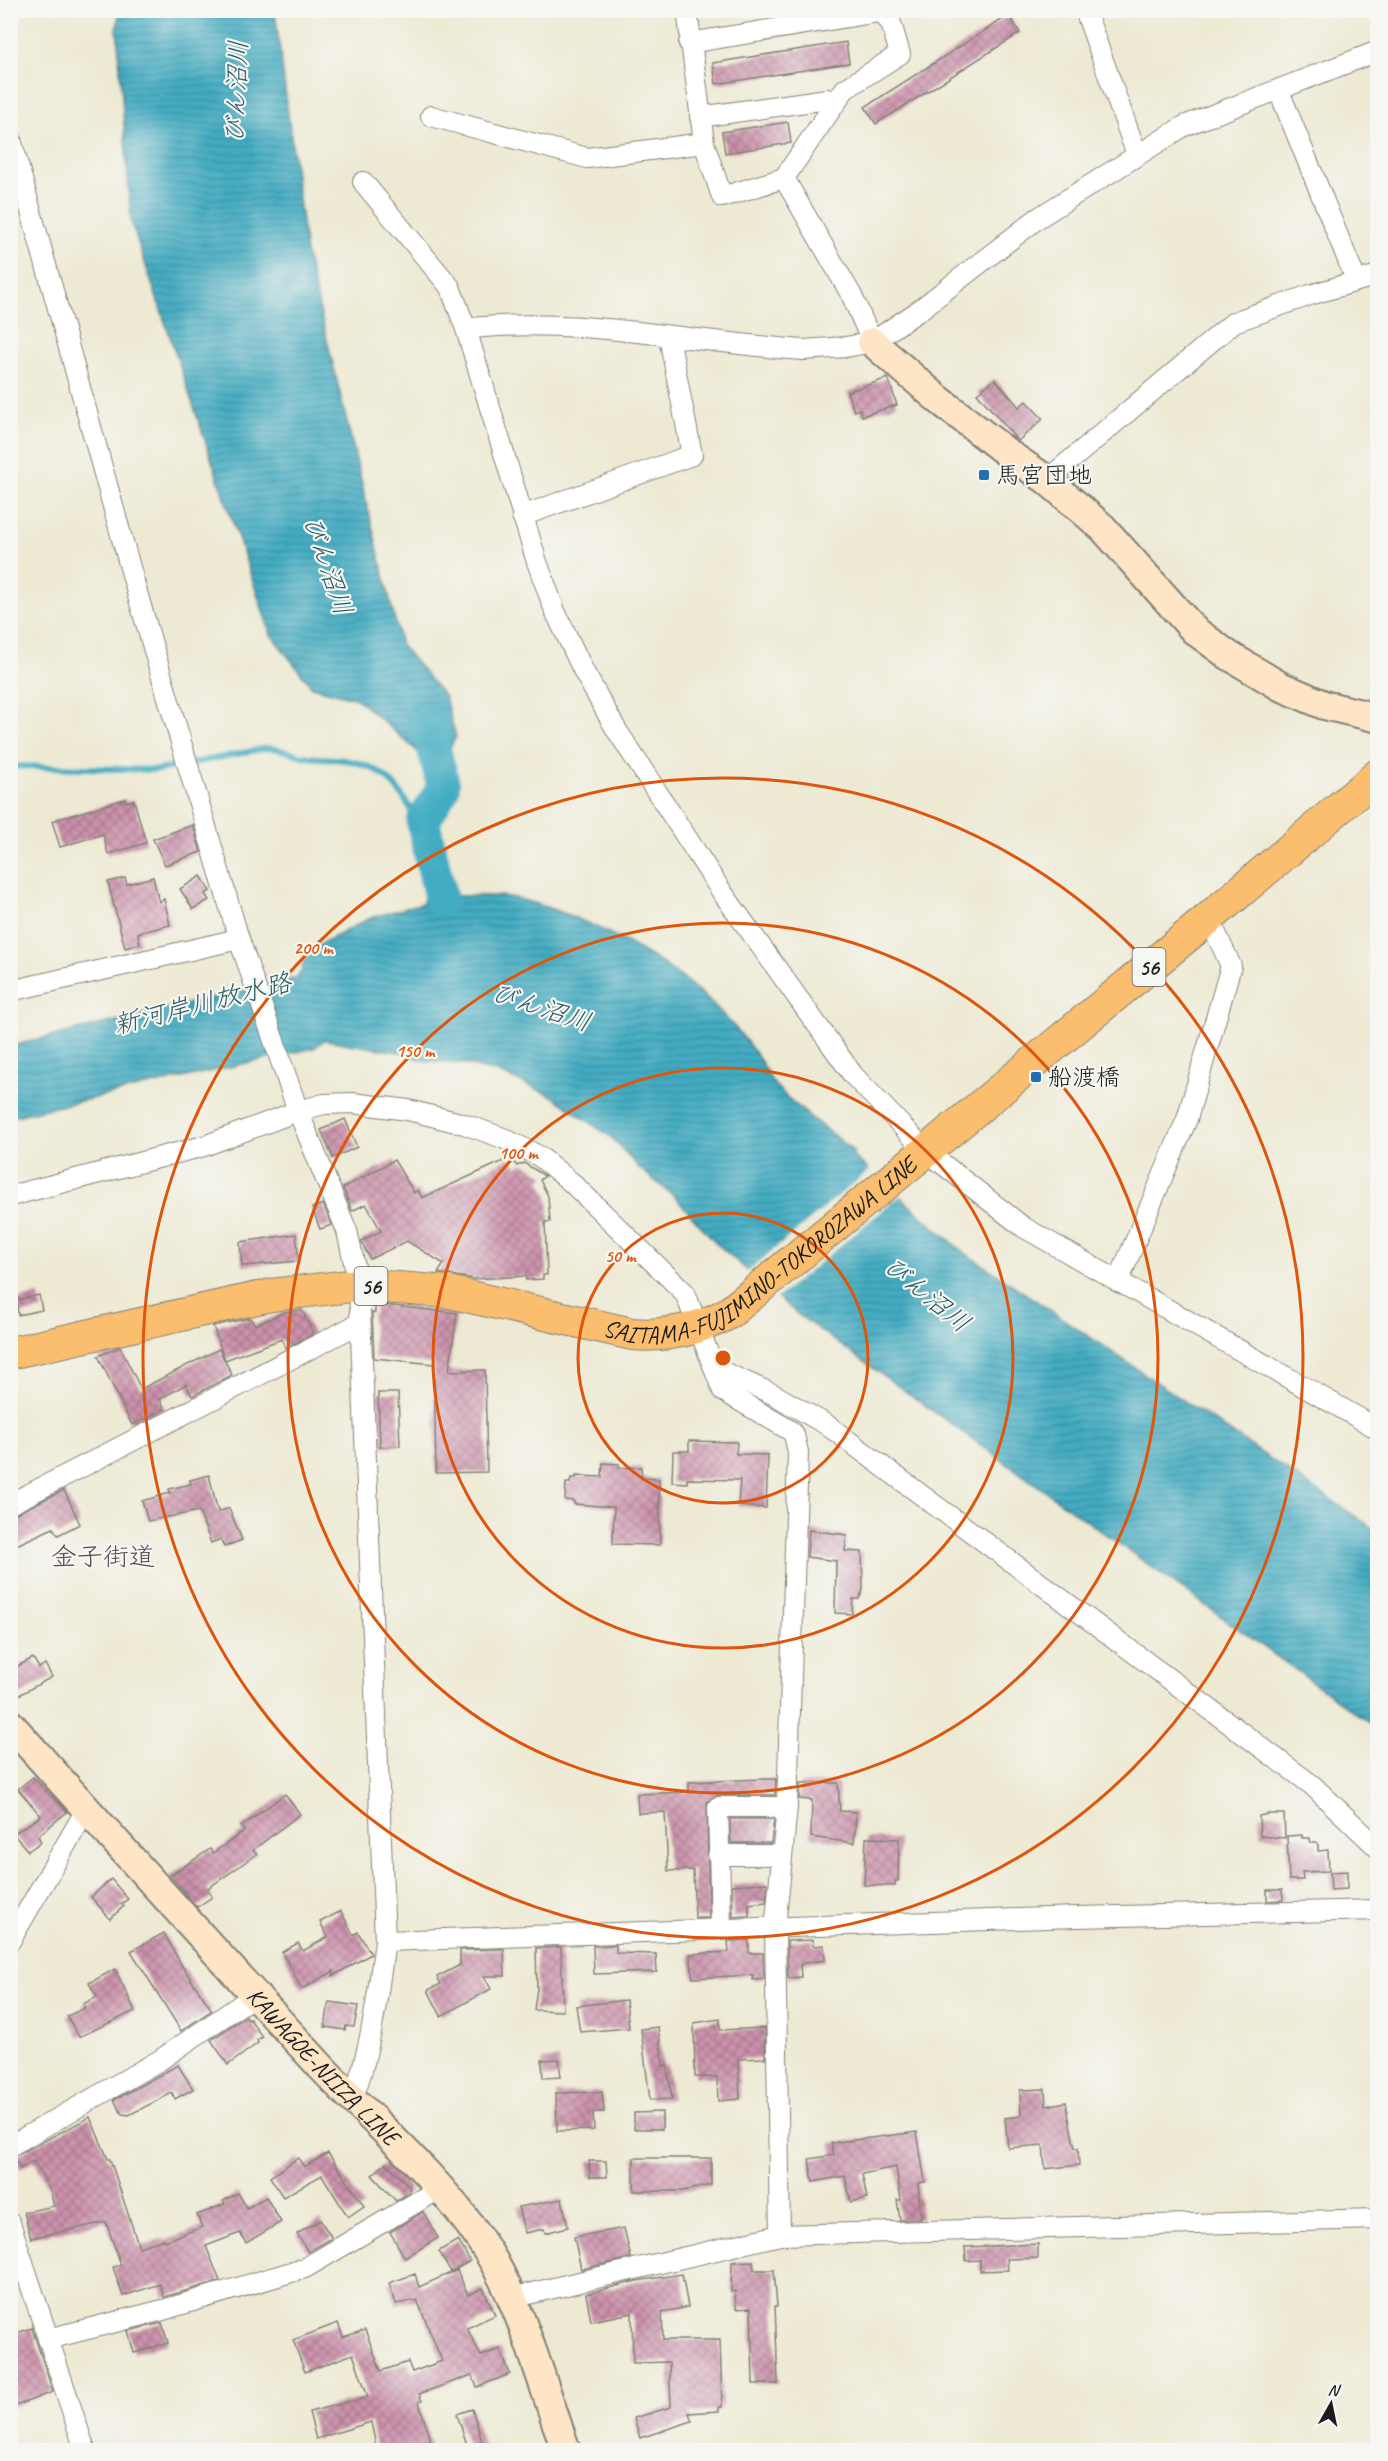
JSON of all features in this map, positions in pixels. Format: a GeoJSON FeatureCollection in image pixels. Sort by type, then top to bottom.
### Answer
{"type":"FeatureCollection","features":[{"type":"Feature","properties":{"kind":"main road"},"geometry":{"type":"LineString","coordinates":[[872,342],[938,399],[1010,455],[1047,480],[1103,528],[1194,630],[1228,655],[1280,686],[1324,705],[1377,718]]}},
{"type":"Feature","properties":{"kind":"main road","name":"SAITAMA-FUJIMINO-TOKOROZAWA LINE"},"geometry":{"type":"LineString","coordinates":[[12,1347],[271,1295],[312,1288],[359,1285],[450,1292],[632,1334],[660,1335],[697,1328],[729,1313],[1209,918],[1377,775]]}},
{"type":"Feature","properties":{"kind":"main road","name":"KAWAGOE-NIIZA LINE"},"geometry":{"type":"LineString","coordinates":[[10,1724],[255,1995],[352,2100],[439,2189],[483,2243],[511,2298],[566,2451]]}},
{"type":"Feature","properties":{"kind":"street"},"geometry":{"type":"LineString","coordinates":[[687,10],[689,42],[704,143],[722,197],[784,178],[845,89],[900,54],[891,22],[879,11],[689,42]]}},
{"type":"Feature","properties":{"kind":"street"},"geometry":{"type":"LineString","coordinates":[[1085,10],[1137,155]]}},
{"type":"Feature","properties":{"kind":"street"},"geometry":{"type":"LineString","coordinates":[[466,329],[491,326],[552,326],[804,350],[846,347],[872,342],[917,312],[1038,218],[1184,126],[1377,51]]}},
{"type":"Feature","properties":{"kind":"street"},"geometry":{"type":"LineString","coordinates":[[1279,91],[1356,280]]}},
{"type":"Feature","properties":{"kind":"street"},"geometry":{"type":"LineString","coordinates":[[700,117],[827,99],[837,101]]}},
{"type":"Feature","properties":{"kind":"street"},"geometry":{"type":"LineString","coordinates":[[431,116],[587,158],[704,143]]}},
{"type":"Feature","properties":{"kind":"street"},"geometry":{"type":"LineString","coordinates":[[10,136],[138,596],[241,944],[298,1111],[347,1231],[359,1285],[385,1941],[380,1979],[352,2100]]}},
{"type":"Feature","properties":{"kind":"street"},"geometry":{"type":"LineString","coordinates":[[784,178],[852,296],[872,342]]}},
{"type":"Feature","properties":{"kind":"street"},"geometry":{"type":"LineString","coordinates":[[363,182],[450,287],[466,329],[522,516],[555,611],[584,672],[616,729],[722,892],[853,1075],[922,1153],[1023,1227],[1377,1429]]}},
{"type":"Feature","properties":{"kind":"street"},"geometry":{"type":"LineString","coordinates":[[1047,480],[1234,322],[1356,280],[1377,275]]}},
{"type":"Feature","properties":{"kind":"street"},"geometry":{"type":"LineString","coordinates":[[522,516],[692,455],[669,337]]}},
{"type":"Feature","properties":{"kind":"street"},"geometry":{"type":"LineString","coordinates":[[1118,1282],[1187,1119],[1231,966],[1209,918]]}},
{"type":"Feature","properties":{"kind":"street"},"geometry":{"type":"LineString","coordinates":[[10,992],[241,944]]}},
{"type":"Feature","properties":{"kind":"street"},"geometry":{"type":"LineString","coordinates":[[10,1196],[204,1146],[298,1111],[324,1104],[353,1103],[408,1110],[464,1124],[503,1138],[539,1156],[595,1203],[685,1293],[723,1391],[791,1431],[797,1443],[787,1807],[780,1855],[775,1929],[780,2235]]}},
{"type":"Feature","properties":{"kind":"street"},"geometry":{"type":"LineString","coordinates":[[10,1504],[360,1323]]}},
{"type":"Feature","properties":{"kind":"street"},"geometry":{"type":"LineString","coordinates":[[714,1368],[792,1404],[842,1436],[1312,1785],[1377,1848]]}},
{"type":"Feature","properties":{"kind":"street"},"geometry":{"type":"LineString","coordinates":[[721,1930],[718,1807],[787,1807]]}},
{"type":"Feature","properties":{"kind":"street"},"geometry":{"type":"LineString","coordinates":[[10,1941],[86,1810]]}},
{"type":"Feature","properties":{"kind":"street"},"geometry":{"type":"LineString","coordinates":[[718,1855],[780,1855]]}},
{"type":"Feature","properties":{"kind":"street"},"geometry":{"type":"LineString","coordinates":[[385,1941],[1077,1917],[1377,1910]]}},
{"type":"Feature","properties":{"kind":"street"},"geometry":{"type":"LineString","coordinates":[[10,2146],[160,2060],[255,1995]]}},
{"type":"Feature","properties":{"kind":"street"},"geometry":{"type":"LineString","coordinates":[[48,2339],[164,2310],[305,2268],[439,2189]]}},
{"type":"Feature","properties":{"kind":"street"},"geometry":{"type":"LineString","coordinates":[[511,2298],[780,2235],[1377,2219]]}},
{"type":"Feature","properties":{"kind":"street"},"geometry":{"type":"LineString","coordinates":[[10,2223],[85,2451]]}},
{"type":"Feature","properties":{"kind":"water"},"geometry":{"type":"Polygon","coordinates":[[[119,11],[275,11],[306,253],[401,645],[445,697],[456,737],[438,769],[357,699],[312,687],[271,635],[131,222],[117,28],[119,11]]]}},
{"type":"Feature","properties":{"kind":"water","name":"新河岸川放水路"},"geometry":{"type":"Polygon","coordinates":[[[433,853],[441,884],[447,883],[454,896],[509,897],[538,904],[589,924],[634,946],[676,973],[715,1006],[736,1028],[757,1055],[774,1084],[783,1093],[854,1152],[852,1155],[961,1250],[1377,1531],[1377,1728],[797,1314],[717,1244],[675,1197],[639,1168],[612,1138],[552,1096],[497,1072],[464,1064],[421,1060],[405,1053],[325,1040],[314,1048],[11,1117],[10,1046],[296,978],[302,971],[303,962],[320,944],[370,918],[423,903],[425,889],[429,887],[425,855],[433,853]]]}},
{"type":"Feature","properties":{"kind":"pier"},"geometry":{"type":"Polygon","coordinates":[[[872,1168],[902,1194],[776,1299],[746,1273],[872,1168]]]}},
{"type":"Feature","properties":{"kind":"building"},"geometry":{"type":"Polygon","coordinates":[[[1009,15],[1020,33],[876,124],[865,107],[1009,15]]]}},
{"type":"Feature","properties":{"kind":"building"},"geometry":{"type":"Polygon","coordinates":[[[846,42],[849,63],[716,84],[713,63],[846,42]]]}},
{"type":"Feature","properties":{"kind":"building"},"geometry":{"type":"Polygon","coordinates":[[[788,122],[791,143],[725,153],[722,132],[788,122]]]}},
{"type":"Feature","properties":{"kind":"building"},"geometry":{"type":"Polygon","coordinates":[[[888,378],[897,405],[862,416],[860,409],[854,411],[847,392],[888,378]]]}},
{"type":"Feature","properties":{"kind":"building"},"geometry":{"type":"Polygon","coordinates":[[[995,379],[1019,407],[1026,401],[1043,419],[1018,441],[977,393],[995,379]]]}},
{"type":"Feature","properties":{"kind":"building"},"geometry":{"type":"Polygon","coordinates":[[[125,799],[126,802],[134,800],[146,843],[108,854],[103,834],[60,847],[52,821],[125,799]]]}},
{"type":"Feature","properties":{"kind":"building"},"geometry":{"type":"Polygon","coordinates":[[[193,825],[201,852],[165,865],[153,839],[193,825]]]}},
{"type":"Feature","properties":{"kind":"building"},"geometry":{"type":"Polygon","coordinates":[[[201,876],[210,891],[205,894],[209,900],[193,909],[180,889],[201,876]]]}},
{"type":"Feature","properties":{"kind":"building"},"geometry":{"type":"Polygon","coordinates":[[[153,877],[159,902],[164,899],[170,925],[138,933],[140,944],[125,948],[108,882],[125,878],[127,884],[153,877]]]}},
{"type":"Feature","properties":{"kind":"building"},"geometry":{"type":"Polygon","coordinates":[[[345,1119],[357,1147],[333,1158],[321,1130],[345,1119]]]}},
{"type":"Feature","properties":{"kind":"building"},"geometry":{"type":"Polygon","coordinates":[[[510,1158],[517,1166],[524,1163],[545,1176],[540,1180],[548,1196],[550,1222],[545,1222],[547,1275],[543,1275],[543,1279],[526,1280],[526,1276],[474,1279],[438,1273],[444,1264],[407,1241],[370,1259],[361,1241],[381,1231],[366,1204],[352,1211],[343,1188],[394,1160],[414,1193],[418,1190],[422,1198],[510,1158]]]}},
{"type":"Feature","properties":{"kind":"building"},"geometry":{"type":"Polygon","coordinates":[[[323,1204],[332,1225],[320,1229],[312,1208],[323,1204]]]}},
{"type":"Feature","properties":{"kind":"building"},"geometry":{"type":"Polygon","coordinates":[[[296,1234],[299,1261],[242,1266],[240,1242],[296,1234]]]}},
{"type":"Feature","properties":{"kind":"building"},"geometry":{"type":"Polygon","coordinates":[[[39,1295],[42,1310],[18,1315],[16,1300],[39,1295]]]}},
{"type":"Feature","properties":{"kind":"building"},"geometry":{"type":"Polygon","coordinates":[[[375,1304],[457,1313],[449,1371],[485,1370],[487,1472],[436,1473],[434,1364],[374,1358],[372,1313],[375,1313],[375,1304]]]}},
{"type":"Feature","properties":{"kind":"building"},"geometry":{"type":"Polygon","coordinates":[[[302,1310],[313,1334],[286,1348],[282,1339],[225,1360],[213,1326],[250,1318],[255,1325],[285,1312],[302,1310]]]}},
{"type":"Feature","properties":{"kind":"building"},"geometry":{"type":"Polygon","coordinates":[[[120,1347],[141,1389],[219,1349],[232,1375],[192,1396],[186,1384],[160,1399],[165,1409],[132,1425],[98,1356],[120,1347]]]}},
{"type":"Feature","properties":{"kind":"building"},"geometry":{"type":"Polygon","coordinates":[[[378,1393],[398,1393],[400,1446],[380,1447],[378,1393]]]}},
{"type":"Feature","properties":{"kind":"building"},"geometry":{"type":"Polygon","coordinates":[[[689,1441],[737,1442],[736,1454],[768,1455],[766,1508],[738,1506],[740,1480],[687,1479],[687,1483],[672,1482],[673,1451],[689,1451],[689,1441]]]}},
{"type":"Feature","properties":{"kind":"building"},"geometry":{"type":"Polygon","coordinates":[[[603,1463],[619,1464],[619,1468],[641,1467],[642,1478],[659,1479],[660,1545],[613,1544],[614,1507],[574,1504],[574,1501],[565,1500],[566,1483],[570,1483],[571,1478],[576,1478],[576,1476],[602,1477],[603,1463]]]}},
{"type":"Feature","properties":{"kind":"building"},"geometry":{"type":"Polygon","coordinates":[[[209,1475],[218,1512],[229,1508],[242,1540],[224,1547],[221,1539],[211,1543],[199,1511],[148,1521],[142,1501],[170,1493],[169,1489],[191,1484],[190,1480],[209,1475]]]}},
{"type":"Feature","properties":{"kind":"building"},"geometry":{"type":"Polygon","coordinates":[[[64,1490],[80,1524],[58,1535],[53,1528],[10,1548],[10,1516],[64,1490]]]}},
{"type":"Feature","properties":{"kind":"building"},"geometry":{"type":"Polygon","coordinates":[[[809,1530],[847,1535],[845,1551],[862,1552],[863,1590],[859,1599],[853,1599],[852,1614],[835,1613],[836,1561],[807,1557],[809,1530]]]}},
{"type":"Feature","properties":{"kind":"building"},"geometry":{"type":"Polygon","coordinates":[[[33,1658],[39,1668],[45,1664],[52,1677],[10,1700],[10,1670],[33,1658]]]}},
{"type":"Feature","properties":{"kind":"building"},"geometry":{"type":"Polygon","coordinates":[[[33,1777],[67,1812],[38,1836],[41,1842],[28,1851],[13,1834],[41,1816],[18,1789],[33,1777]]]}},
{"type":"Feature","properties":{"kind":"building"},"geometry":{"type":"Polygon","coordinates":[[[776,1779],[775,1795],[718,1795],[707,1802],[709,1918],[695,1918],[693,1870],[668,1871],[665,1812],[638,1813],[637,1794],[689,1792],[689,1782],[776,1779]]]}},
{"type":"Feature","properties":{"kind":"building"},"geometry":{"type":"Polygon","coordinates":[[[800,1783],[838,1783],[840,1811],[856,1812],[854,1843],[811,1837],[812,1800],[799,1799],[800,1783]]]}},
{"type":"Feature","properties":{"kind":"building"},"geometry":{"type":"Polygon","coordinates":[[[285,1794],[300,1814],[253,1850],[257,1854],[207,1889],[212,1897],[197,1907],[170,1876],[210,1849],[213,1853],[244,1831],[241,1827],[285,1794]]]}},
{"type":"Feature","properties":{"kind":"building"},"geometry":{"type":"Polygon","coordinates":[[[1284,1814],[1285,1838],[1260,1836],[1259,1816],[1284,1814]]]}},
{"type":"Feature","properties":{"kind":"building"},"geometry":{"type":"Polygon","coordinates":[[[730,1819],[774,1819],[771,1843],[731,1843],[730,1819]]]}},
{"type":"Feature","properties":{"kind":"building"},"geometry":{"type":"Polygon","coordinates":[[[1302,1835],[1302,1838],[1309,1838],[1310,1843],[1318,1843],[1318,1851],[1328,1850],[1329,1871],[1302,1872],[1303,1880],[1289,1880],[1287,1836],[1302,1835]]]}},
{"type":"Feature","properties":{"kind":"building"},"geometry":{"type":"Polygon","coordinates":[[[866,1838],[899,1839],[898,1881],[895,1881],[895,1886],[864,1885],[866,1838]]]}},
{"type":"Feature","properties":{"kind":"building"},"geometry":{"type":"Polygon","coordinates":[[[1347,1871],[1347,1889],[1331,1890],[1330,1872],[1347,1871]]]}},
{"type":"Feature","properties":{"kind":"building"},"geometry":{"type":"Polygon","coordinates":[[[111,1879],[128,1899],[121,1904],[124,1906],[110,1919],[91,1897],[111,1879]]]}},
{"type":"Feature","properties":{"kind":"building"},"geometry":{"type":"Polygon","coordinates":[[[767,1883],[766,1902],[749,1904],[749,1916],[733,1917],[732,1885],[767,1883]]]}},
{"type":"Feature","properties":{"kind":"building"},"geometry":{"type":"Polygon","coordinates":[[[1267,1890],[1282,1890],[1283,1900],[1267,1901],[1267,1890]]]}},
{"type":"Feature","properties":{"kind":"building"},"geometry":{"type":"Polygon","coordinates":[[[341,1911],[353,1935],[358,1932],[371,1954],[333,1976],[334,1971],[302,1989],[282,1952],[298,1943],[303,1951],[328,1937],[320,1922],[341,1911]]]}},
{"type":"Feature","properties":{"kind":"building"},"geometry":{"type":"Polygon","coordinates":[[[164,1933],[182,1966],[212,2010],[181,2031],[131,1951],[164,1933]]]}},
{"type":"Feature","properties":{"kind":"building"},"geometry":{"type":"Polygon","coordinates":[[[749,1940],[749,1953],[763,1953],[764,1979],[753,1980],[753,1975],[693,1978],[690,1954],[729,1952],[728,1941],[749,1940]]]}},
{"type":"Feature","properties":{"kind":"building"},"geometry":{"type":"Polygon","coordinates":[[[813,1940],[813,1946],[824,1945],[825,1960],[804,1963],[800,1965],[801,1977],[788,1978],[787,1941],[813,1940]]]}},
{"type":"Feature","properties":{"kind":"building"},"geometry":{"type":"Polygon","coordinates":[[[616,1945],[616,1953],[656,1954],[657,1972],[594,1974],[593,1946],[616,1945]]]}},
{"type":"Feature","properties":{"kind":"building"},"geometry":{"type":"Polygon","coordinates":[[[561,1947],[563,2011],[534,2010],[537,1989],[536,1948],[561,1947]]]}},
{"type":"Feature","properties":{"kind":"building"},"geometry":{"type":"Polygon","coordinates":[[[504,1949],[505,1976],[484,1976],[491,1989],[441,2016],[428,1990],[441,1984],[437,1977],[460,1965],[460,1950],[504,1949]]]}},
{"type":"Feature","properties":{"kind":"building"},"geometry":{"type":"Polygon","coordinates":[[[115,1969],[135,2011],[79,2037],[67,2016],[85,2008],[83,2004],[97,1997],[89,1983],[115,1969]]]}},
{"type":"Feature","properties":{"kind":"building"},"geometry":{"type":"Polygon","coordinates":[[[626,2000],[629,2028],[580,2032],[576,2006],[626,2000]]]}},
{"type":"Feature","properties":{"kind":"building"},"geometry":{"type":"Polygon","coordinates":[[[329,2002],[358,2006],[354,2027],[346,2026],[345,2030],[325,2027],[329,2002]]]}},
{"type":"Feature","properties":{"kind":"building"},"geometry":{"type":"Polygon","coordinates":[[[246,2016],[262,2037],[257,2040],[258,2043],[228,2065],[211,2040],[246,2016]]]}},
{"type":"Feature","properties":{"kind":"building"},"geometry":{"type":"Polygon","coordinates":[[[720,2019],[720,2030],[765,2028],[765,2058],[738,2059],[740,2099],[718,2101],[717,2077],[695,2077],[694,2023],[720,2019]]]}},
{"type":"Feature","properties":{"kind":"building"},"geometry":{"type":"Polygon","coordinates":[[[658,2027],[663,2066],[667,2065],[672,2099],[650,2100],[641,2029],[658,2027]]]}},
{"type":"Feature","properties":{"kind":"building"},"geometry":{"type":"Polygon","coordinates":[[[559,2059],[561,2077],[543,2078],[542,2060],[559,2059]]]}},
{"type":"Feature","properties":{"kind":"building"},"geometry":{"type":"Polygon","coordinates":[[[178,2065],[193,2089],[175,2099],[172,2093],[129,2115],[122,2114],[114,2100],[178,2065]]]}},
{"type":"Feature","properties":{"kind":"building"},"geometry":{"type":"Polygon","coordinates":[[[1045,2089],[1046,2106],[1066,2102],[1075,2148],[1078,2148],[1079,2165],[1045,2169],[1043,2145],[1008,2148],[1005,2118],[1021,2116],[1020,2090],[1045,2089]]]}},
{"type":"Feature","properties":{"kind":"building"},"geometry":{"type":"Polygon","coordinates":[[[602,2092],[604,2112],[593,2112],[594,2130],[557,2131],[556,2093],[602,2092]]]}},
{"type":"Feature","properties":{"kind":"building"},"geometry":{"type":"Polygon","coordinates":[[[662,2112],[662,2129],[634,2129],[634,2113],[662,2112]]]}},
{"type":"Feature","properties":{"kind":"building"},"geometry":{"type":"Polygon","coordinates":[[[90,2117],[108,2159],[110,2159],[139,2247],[164,2239],[165,2241],[202,2227],[197,2215],[225,2204],[223,2201],[238,2193],[247,2208],[266,2197],[281,2222],[246,2243],[240,2233],[206,2246],[220,2281],[164,2297],[160,2284],[123,2296],[113,2267],[121,2265],[106,2222],[31,2238],[24,2212],[54,2206],[50,2190],[34,2161],[20,2169],[13,2157],[90,2117]]]}},
{"type":"Feature","properties":{"kind":"building"},"geometry":{"type":"Polygon","coordinates":[[[917,2132],[925,2182],[918,2183],[921,2219],[900,2220],[897,2200],[901,2200],[896,2167],[862,2174],[867,2198],[851,2202],[845,2176],[813,2182],[809,2159],[834,2155],[831,2143],[917,2132]]]}},
{"type":"Feature","properties":{"kind":"building"},"geometry":{"type":"Polygon","coordinates":[[[328,2153],[364,2206],[348,2217],[322,2175],[283,2197],[270,2177],[298,2158],[304,2167],[328,2153]]]}},
{"type":"Feature","properties":{"kind":"building"},"geometry":{"type":"Polygon","coordinates":[[[634,2158],[711,2158],[711,2185],[683,2191],[634,2191],[634,2158]]]}},
{"type":"Feature","properties":{"kind":"building"},"geometry":{"type":"Polygon","coordinates":[[[589,2161],[606,2161],[607,2177],[590,2177],[589,2161]]]}},
{"type":"Feature","properties":{"kind":"building"},"geometry":{"type":"Polygon","coordinates":[[[386,2163],[409,2186],[410,2192],[396,2201],[372,2175],[386,2163]]]}},
{"type":"Feature","properties":{"kind":"building"},"geometry":{"type":"Polygon","coordinates":[[[562,2199],[568,2227],[545,2233],[544,2229],[525,2233],[518,2207],[562,2199]]]}},
{"type":"Feature","properties":{"kind":"building"},"geometry":{"type":"Polygon","coordinates":[[[423,2212],[438,2238],[405,2258],[390,2232],[423,2212]]]}},
{"type":"Feature","properties":{"kind":"building"},"geometry":{"type":"Polygon","coordinates":[[[320,2220],[332,2238],[308,2252],[297,2234],[320,2220]]]}},
{"type":"Feature","properties":{"kind":"building"},"geometry":{"type":"Polygon","coordinates":[[[624,2228],[631,2258],[581,2269],[574,2237],[624,2228]]]}},
{"type":"Feature","properties":{"kind":"building"},"geometry":{"type":"Polygon","coordinates":[[[458,2240],[470,2261],[451,2272],[439,2251],[458,2240]]]}},
{"type":"Feature","properties":{"kind":"building"},"geometry":{"type":"Polygon","coordinates":[[[1038,2244],[1038,2258],[1007,2259],[1008,2270],[980,2271],[980,2260],[966,2261],[965,2247],[1038,2244]]]}},
{"type":"Feature","properties":{"kind":"building"},"geometry":{"type":"Polygon","coordinates":[[[753,2261],[754,2270],[774,2270],[778,2384],[753,2384],[751,2308],[736,2309],[735,2291],[731,2292],[732,2262],[753,2261]]]}},
{"type":"Feature","properties":{"kind":"building"},"geometry":{"type":"Polygon","coordinates":[[[457,2270],[468,2295],[483,2288],[495,2315],[467,2328],[481,2356],[500,2349],[510,2374],[477,2387],[472,2375],[419,2394],[422,2401],[419,2402],[433,2451],[377,2451],[371,2422],[316,2439],[309,2412],[368,2397],[353,2354],[305,2372],[293,2340],[338,2323],[343,2337],[365,2330],[381,2371],[408,2362],[412,2372],[442,2361],[417,2300],[396,2304],[389,2283],[415,2274],[419,2287],[457,2270]]]}},
{"type":"Feature","properties":{"kind":"building"},"geometry":{"type":"Polygon","coordinates":[[[682,2274],[688,2307],[662,2312],[663,2340],[720,2340],[722,2407],[719,2407],[719,2411],[689,2413],[692,2421],[640,2438],[634,2418],[671,2407],[669,2362],[633,2363],[632,2313],[591,2321],[586,2294],[636,2281],[682,2274]]]}},
{"type":"Feature","properties":{"kind":"building"},"geometry":{"type":"Polygon","coordinates":[[[162,2323],[168,2343],[134,2353],[128,2331],[162,2323]]]}},
{"type":"Feature","properties":{"kind":"building"},"geometry":{"type":"Polygon","coordinates":[[[32,2328],[53,2392],[10,2408],[10,2381],[16,2379],[10,2361],[10,2335],[32,2328]]]}},
{"type":"Feature","properties":{"kind":"building"},"geometry":{"type":"Polygon","coordinates":[[[472,2409],[485,2451],[469,2451],[457,2414],[472,2409]]]}},
{"type":"Feature","properties":{"kind":"waterway","name":"びん沼川"},"geometry":{"type":"LineString","coordinates":[[427,722],[443,784],[442,790],[423,821],[441,899]]}},
{"type":"Feature","properties":{"kind":"waterway"},"geometry":{"type":"LineString","coordinates":[[10,766],[158,770],[272,748],[308,757],[344,760],[370,767],[389,780],[419,822],[423,821]]}},
{"type":"Feature","properties":{"kind":"place","name":"馬宮団地"},"geometry":{"type":"Point","coordinates":[984,475]}},
{"type":"Feature","properties":{"kind":"place","name":"船渡橋"},"geometry":{"type":"Point","coordinates":[1036,1077]}},
{"type":"Feature","properties":{"kind":"district","name":"金子街道"},"geometry":{"type":"Point","coordinates":[103,1556]}}]}
